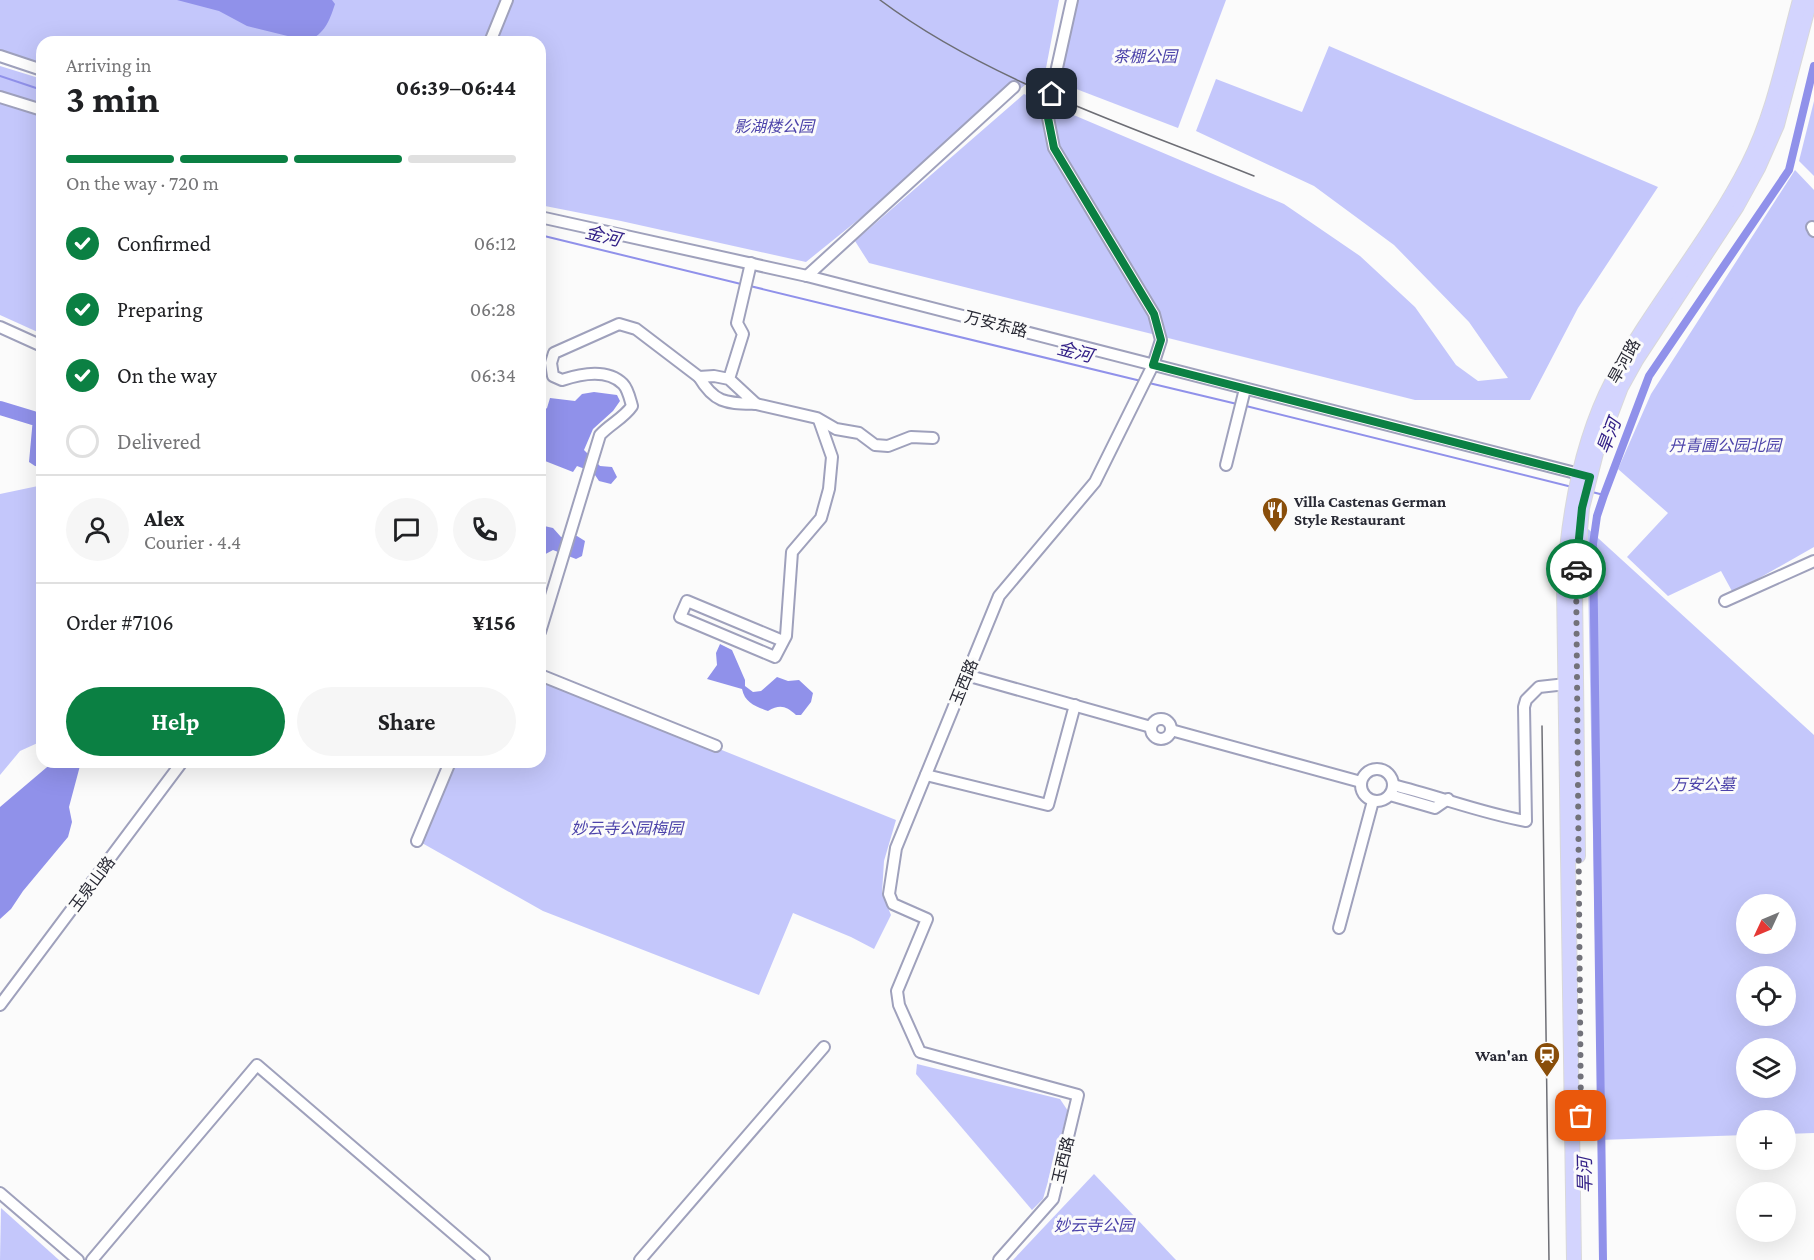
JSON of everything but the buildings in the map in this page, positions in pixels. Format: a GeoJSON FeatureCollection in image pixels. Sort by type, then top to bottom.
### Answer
{"type":"FeatureCollection","features":[{"type":"Feature","properties":{"kind":"main road","name":"旱河路"},"geometry":{"type":"LineString","coordinates":[[1574,1260],[1564,587],[1566,553],[1596,419],[1612,382],[1643,328],[1728,200],[1749,164],[1767,121],[1800,0]]}},
{"type":"Feature","properties":{"kind":"main road","name":"旱河路"},"geometry":{"type":"LineString","coordinates":[[1583,1260],[1575,587],[1582,487],[1621,387],[1652,334],[1737,206],[1758,168],[1777,125],[1810,0]]}},
{"type":"Feature","properties":{"kind":"street"},"geometry":{"type":"LineString","coordinates":[[492,36],[507,0]]}},
{"type":"Feature","properties":{"kind":"street","name":"玉西路"},"geometry":{"type":"LineString","coordinates":[[999,1260],[1053,1198],[1078,1095],[920,1052],[899,1005],[897,991],[927,919],[893,904],[889,894],[896,848],[999,596],[1095,482],[1150,370],[1161,340],[1154,314],[1054,148],[1047,113],[1072,0]]}},
{"type":"Feature","properties":{"kind":"street"},"geometry":{"type":"LineString","coordinates":[[0,56],[36,68]]}},
{"type":"Feature","properties":{"kind":"street"},"geometry":{"type":"LineString","coordinates":[[807,276],[1014,87]]}},
{"type":"Feature","properties":{"kind":"street"},"geometry":{"type":"LineString","coordinates":[[0,97],[36,108]]}},
{"type":"Feature","properties":{"kind":"street","name":"万安东路"},"geometry":{"type":"LineString","coordinates":[[546,218],[807,276],[1150,370],[1245,389],[1582,487]]}},
{"type":"Feature","properties":{"kind":"street"},"geometry":{"type":"LineString","coordinates":[[729,379],[742,334],[737,323],[751,263]]}},
{"type":"Feature","properties":{"kind":"street"},"geometry":{"type":"LineString","coordinates":[[546,612],[600,435],[613,422],[626,415],[632,406],[623,384],[615,379],[585,373],[562,380],[553,376],[550,363],[554,353],[619,324],[636,329],[699,377],[708,393],[726,403],[756,404],[819,420],[836,429],[859,433],[875,445],[888,446],[911,437],[933,438]]}},
{"type":"Feature","properties":{"kind":"street"},"geometry":{"type":"LineString","coordinates":[[0,327],[36,343]]}},
{"type":"Feature","properties":{"kind":"street"},"geometry":{"type":"LineString","coordinates":[[699,377],[714,376],[729,379],[756,404]]}},
{"type":"Feature","properties":{"kind":"street"},"geometry":{"type":"LineString","coordinates":[[1226,465],[1245,389]]}},
{"type":"Feature","properties":{"kind":"street"},"geometry":{"type":"LineString","coordinates":[[783,642],[687,601],[680,617],[775,657],[783,642],[789,610],[792,552],[820,518],[829,489],[832,457],[819,420]]}},
{"type":"Feature","properties":{"kind":"street"},"geometry":{"type":"LineString","coordinates":[[1725,601],[1814,561]]}},
{"type":"Feature","properties":{"kind":"street"},"geometry":{"type":"LineString","coordinates":[[966,675],[1151,727],[1157,719],[1163,718],[1169,722],[1171,730],[1361,782]]}},
{"type":"Feature","properties":{"kind":"street"},"geometry":{"type":"LineString","coordinates":[[546,677],[716,746]]}},
{"type":"Feature","properties":{"kind":"street"},"geometry":{"type":"LineString","coordinates":[[1391,790],[1448,799],[1488,814],[1527,821],[1524,707],[1526,700],[1539,687],[1566,684]]}},
{"type":"Feature","properties":{"kind":"street"},"geometry":{"type":"LineString","coordinates":[[926,775],[1048,805],[1075,705]]}},
{"type":"Feature","properties":{"kind":"street","name":"玉泉山路"},"geometry":{"type":"LineString","coordinates":[[0,1005],[178,768]]}},
{"type":"Feature","properties":{"kind":"street"},"geometry":{"type":"LineString","coordinates":[[417,841],[447,768]]}},
{"type":"Feature","properties":{"kind":"street"},"geometry":{"type":"LineString","coordinates":[[1376,769],[1386,772],[1391,790],[1381,801],[1373,801],[1362,792],[1361,782],[1366,773],[1376,769]]}},
{"type":"Feature","properties":{"kind":"street"},"geometry":{"type":"LineString","coordinates":[[1339,928],[1373,801]]}},
{"type":"Feature","properties":{"kind":"street"},"geometry":{"type":"LineString","coordinates":[[640,1260],[824,1047]]}},
{"type":"Feature","properties":{"kind":"street"},"geometry":{"type":"LineString","coordinates":[[92,1260],[257,1065],[484,1260]]}},
{"type":"Feature","properties":{"kind":"street"},"geometry":{"type":"LineString","coordinates":[[0,1194],[78,1260]]}},
{"type":"Feature","properties":{"kind":"green space","name":"影湖楼公园"},"geometry":{"type":"Polygon","coordinates":[[[0,0],[1059,0],[1046,68],[806,262],[546,206],[546,36],[36,36],[36,63],[0,52],[0,0]]]}},
{"type":"Feature","properties":{"kind":"green space","name":"茶棚公园"},"geometry":{"type":"Polygon","coordinates":[[[1077,0],[1226,0],[1178,128],[1058,82],[1077,0]]]}},
{"type":"Feature","properties":{"kind":"green space"},"geometry":{"type":"Polygon","coordinates":[[[1329,46],[1658,187],[1578,308],[1530,400],[1415,400],[869,263],[855,241],[1024,94],[1284,204],[1360,256],[1415,307],[1456,365],[1478,381],[1508,378],[1469,322],[1394,245],[1314,186],[1196,131],[1216,79],[1302,112],[1329,46]]]}},
{"type":"Feature","properties":{"kind":"green space"},"geometry":{"type":"Polygon","coordinates":[[[0,66],[36,77],[36,331],[0,315],[0,66]]]}},
{"type":"Feature","properties":{"kind":"green space"},"geometry":{"type":"Polygon","coordinates":[[[1814,101],[1814,176],[1799,161],[1814,101]]]}},
{"type":"Feature","properties":{"kind":"green space","name":"丹青圃公园北园"},"geometry":{"type":"Polygon","coordinates":[[[1795,170],[1814,190],[1814,547],[1733,593],[1721,571],[1668,596],[1627,557],[1668,513],[1618,469],[1651,394],[1795,170]]]}},
{"type":"Feature","properties":{"kind":"green space"},"geometry":{"type":"Polygon","coordinates":[[[36,486],[36,744],[20,751],[0,775],[0,494],[36,486]]]}},
{"type":"Feature","properties":{"kind":"green space","name":"万安公墓"},"geometry":{"type":"Polygon","coordinates":[[[1587,528],[1814,735],[1814,1133],[1796,1134],[1796,1110],[1736,1110],[1736,1135],[1599,1140],[1587,528]]]}},
{"type":"Feature","properties":{"kind":"green space","name":"妙云寺公园梅园"},"geometry":{"type":"Polygon","coordinates":[[[546,679],[896,820],[884,861],[882,893],[891,915],[874,949],[793,913],[759,995],[543,911],[422,843],[454,768],[546,768],[546,679]]]}},
{"type":"Feature","properties":{"kind":"green space"},"geometry":{"type":"Polygon","coordinates":[[[917,1064],[1060,1099],[1068,1111],[1043,1199],[1032,1210],[916,1074],[917,1064]]]}},
{"type":"Feature","properties":{"kind":"green space","name":"妙云寺公园"},"geometry":{"type":"Polygon","coordinates":[[[1094,1174],[1176,1260],[1013,1260],[1094,1174]]]}},
{"type":"Feature","properties":{"kind":"green space"},"geometry":{"type":"Polygon","coordinates":[[[1,1208],[59,1260],[0,1260],[1,1208]]]}},
{"type":"Feature","properties":{"kind":"water"},"geometry":{"type":"Polygon","coordinates":[[[177,0],[332,0],[335,4],[326,26],[316,36],[288,36],[247,26],[219,11],[177,0]]]}},
{"type":"Feature","properties":{"kind":"water"},"geometry":{"type":"Polygon","coordinates":[[[594,392],[617,395],[620,401],[613,411],[593,429],[584,450],[600,466],[612,467],[617,477],[611,484],[599,481],[593,472],[577,466],[573,472],[546,461],[546,409],[550,398],[575,401],[582,394],[594,392]]]}},
{"type":"Feature","properties":{"kind":"water"},"geometry":{"type":"Polygon","coordinates":[[[36,414],[36,466],[29,462],[33,418],[36,414]]]}},
{"type":"Feature","properties":{"kind":"water"},"geometry":{"type":"Polygon","coordinates":[[[546,526],[553,528],[561,537],[577,536],[585,541],[582,556],[576,559],[553,550],[546,554],[546,526]]]}},
{"type":"Feature","properties":{"kind":"water"},"geometry":{"type":"Polygon","coordinates":[[[720,644],[732,650],[745,680],[745,686],[753,692],[761,691],[777,677],[788,681],[799,680],[813,693],[811,702],[801,715],[796,715],[783,707],[776,707],[768,711],[748,701],[742,689],[707,679],[717,665],[716,653],[720,644]]]}},
{"type":"Feature","properties":{"kind":"water"},"geometry":{"type":"Polygon","coordinates":[[[46,768],[79,768],[69,807],[72,822],[68,837],[11,909],[0,919],[0,807],[46,768]]]}},
{"type":"Feature","properties":{"kind":"waterway","name":"旱河"},"geometry":{"type":"LineString","coordinates":[[1603,1260],[1593,544],[1597,516],[1649,376],[1789,170],[1814,66]]}},
{"type":"Feature","properties":{"kind":"waterway","name":"金河"},"geometry":{"type":"LineString","coordinates":[[0,76],[36,88]]}},
{"type":"Feature","properties":{"kind":"waterway","name":"金河"},"geometry":{"type":"LineString","coordinates":[[546,236],[741,284]]}},
{"type":"Feature","properties":{"kind":"waterway","name":"金河"},"geometry":{"type":"LineString","coordinates":[[750,286],[1141,381]]}},
{"type":"Feature","properties":{"kind":"waterway","name":"金河"},"geometry":{"type":"LineString","coordinates":[[1149,383],[1237,404]]}},
{"type":"Feature","properties":{"kind":"waterway","name":"金河"},"geometry":{"type":"LineString","coordinates":[[1246,406],[1572,487]]}},
{"type":"Feature","properties":{"kind":"waterway"},"geometry":{"type":"LineString","coordinates":[[0,408],[33,418]]}},
{"type":"Feature","properties":{"kind":"waterway","name":"金河"},"geometry":{"type":"LineString","coordinates":[[1592,492],[1604,495]]}},
{"type":"Feature","properties":{"kind":"tram line"},"geometry":{"type":"LineString","coordinates":[[880,0],[922,29],[1013,78],[1110,120],[1254,176]]}},
{"type":"Feature","properties":{"kind":"tram line"},"geometry":{"type":"LineString","coordinates":[[1542,726],[1549,1260]]}},
{"type":"Feature","properties":{"kind":"way so far"},"geometry":{"type":"LineString","coordinates":[[1576,569],[1581,1116]]}},
{"type":"Feature","properties":{"kind":"place","name":"Villa Castenas German Style Restaurant"},"geometry":{"type":"Point","coordinates":[1275,533]}},
{"type":"Feature","properties":{"kind":"place","name":"Wan'an"},"geometry":{"type":"Point","coordinates":[1547,1078]}},
{"type":"Feature","properties":{"kind":"route"},"geometry":{"type":"LineString","coordinates":[[1052,94],[1047,113],[1054,148],[1154,314],[1161,340],[1153,365],[1590,477],[1582,508],[1576,569]]}}]}
